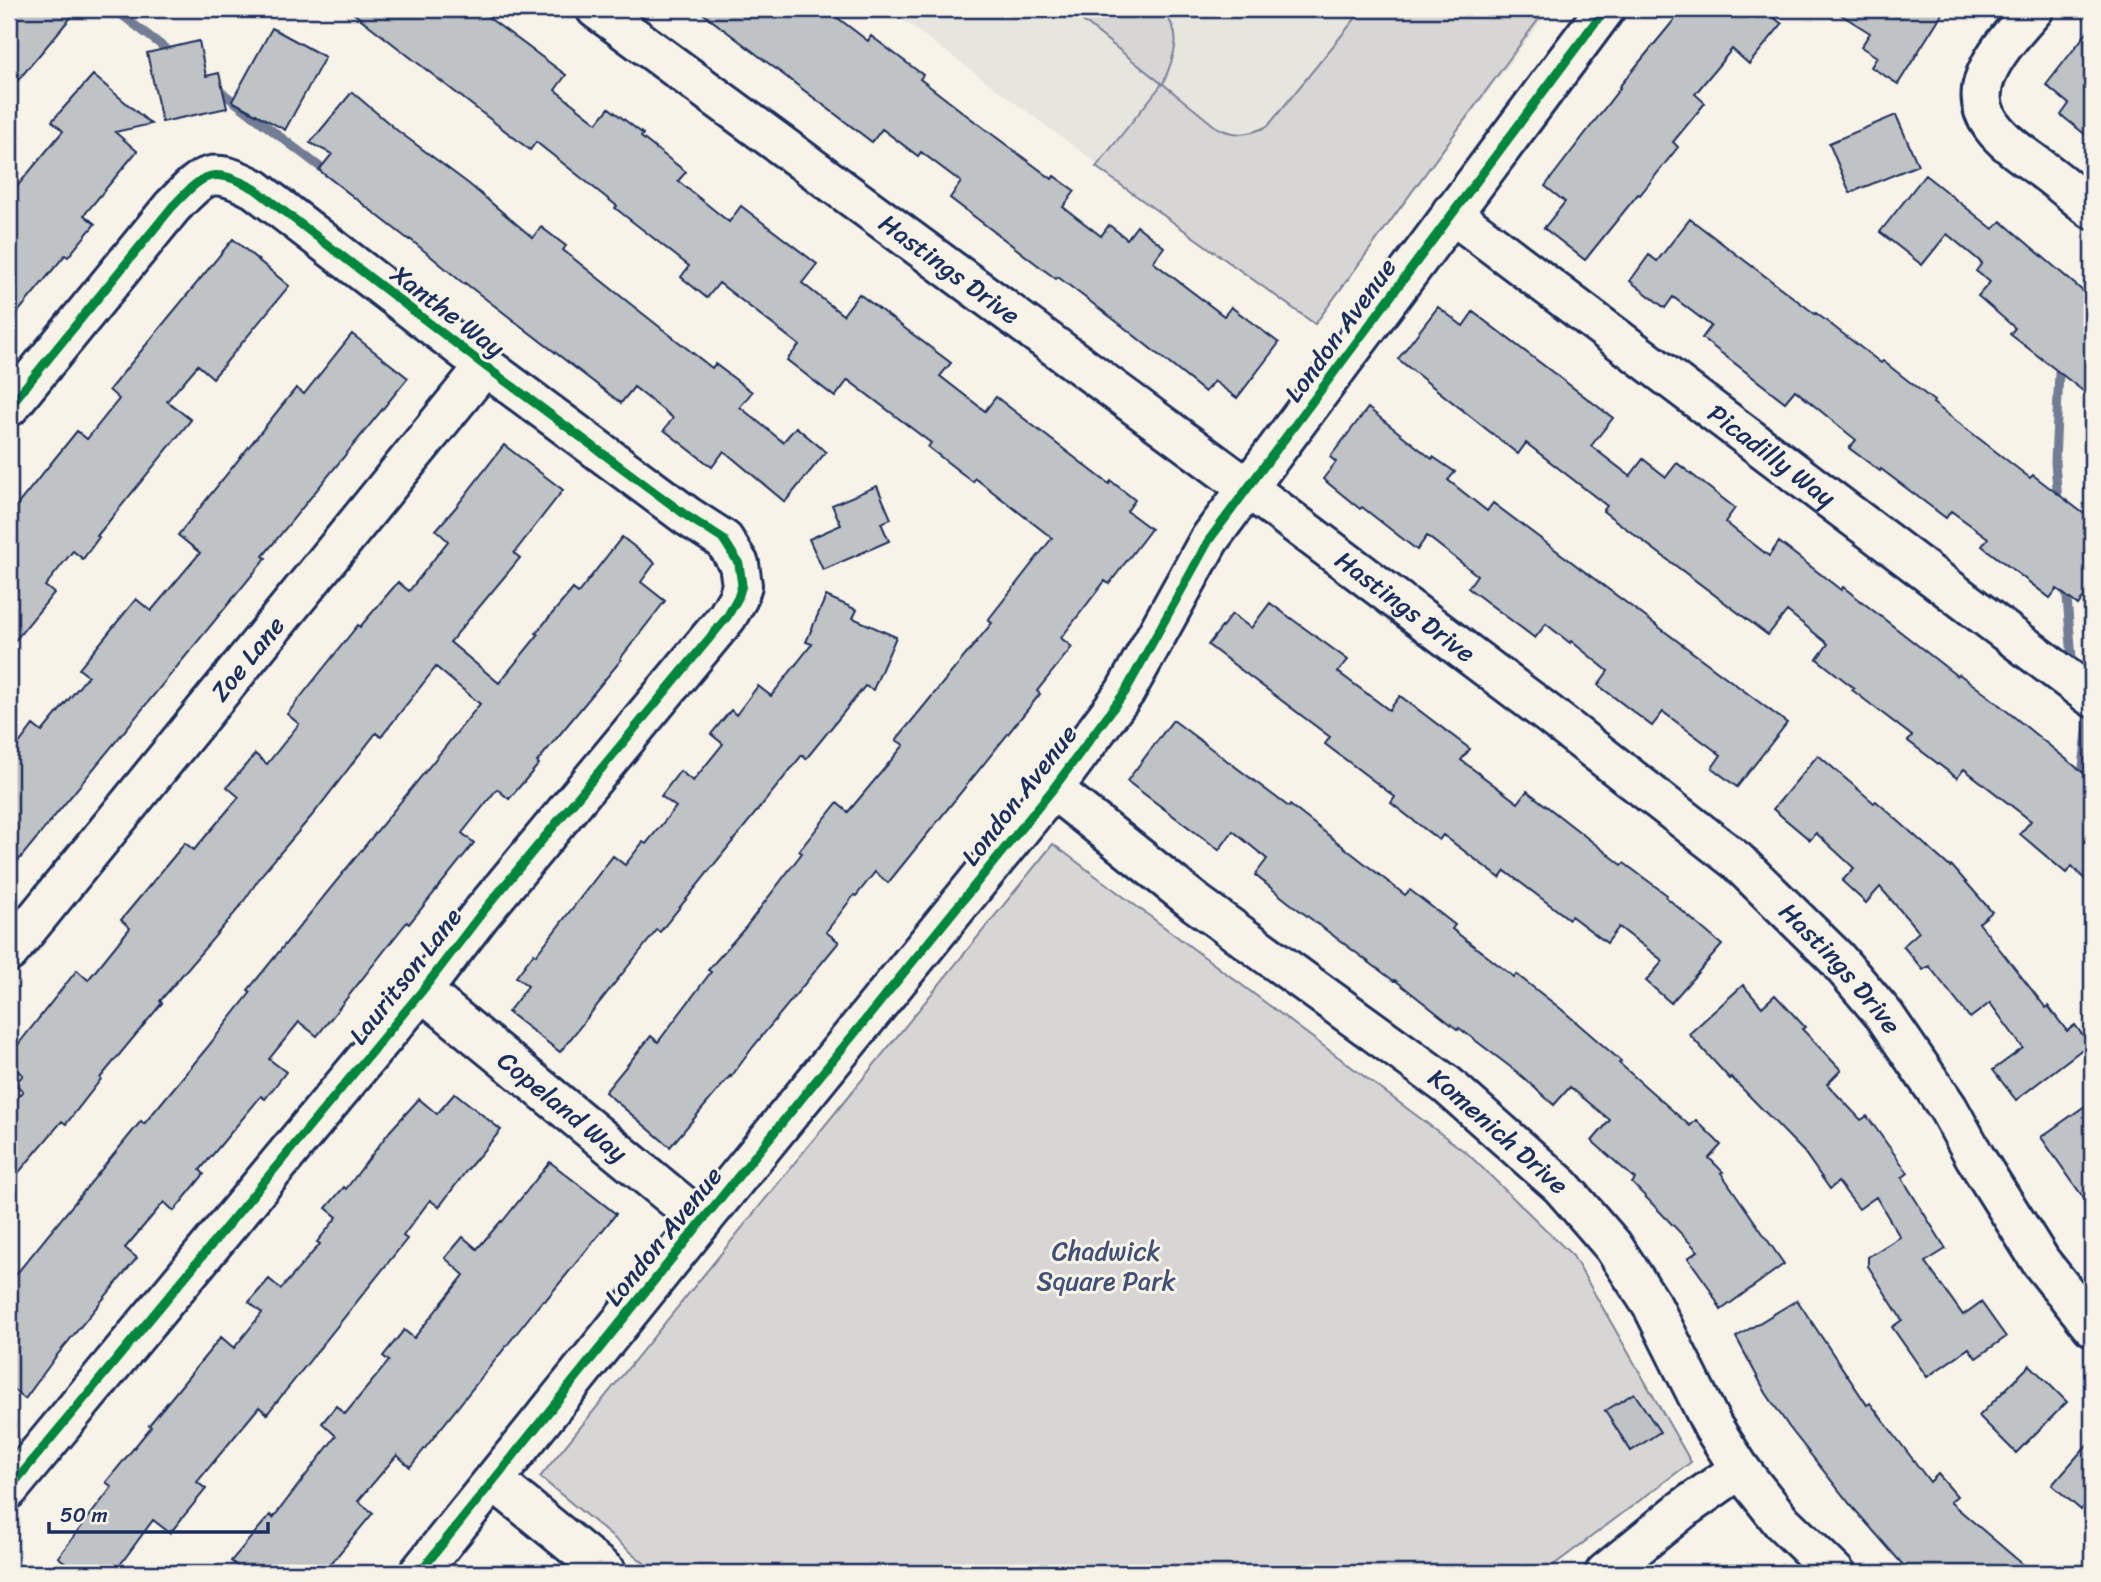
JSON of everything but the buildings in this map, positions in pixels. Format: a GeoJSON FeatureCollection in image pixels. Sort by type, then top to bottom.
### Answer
{"type":"FeatureCollection","features":[{"type":"Feature","properties":{"kind":"street","name":"Hastings Drive"},"geometry":{"type":"LineString","coordinates":[[596,9],[1249,489],[1547,713],[1737,861],[1836,958],[1885,1016],[1948,1108],[1975,1157],[2041,1262],[2092,1326]]}},
{"type":"Feature","properties":{"kind":"street","name":"London Avenue"},"geometry":{"type":"LineString","coordinates":[[419,1573],[1053,789],[1125,692],[1209,540],[1605,9]]}},
{"type":"Feature","properties":{"kind":"street"},"geometry":{"type":"LineString","coordinates":[[2034,9],[2005,44],[1987,74],[1981,92],[1983,108],[1990,124],[2003,139],[2092,209]]}},
{"type":"Feature","properties":{"kind":"street","name":"Xanthe Way"},"geometry":{"type":"LineString","coordinates":[[9,407],[172,207],[198,179],[209,175],[235,179],[255,189],[485,366],[656,493]]}},
{"type":"Feature","properties":{"kind":"street","name":"Picadilly Way"},"geometry":{"type":"LineString","coordinates":[[1451,213],[2092,697]]}},
{"type":"Feature","properties":{"kind":"street","name":"Zoe Lane"},"geometry":{"type":"LineString","coordinates":[[9,952],[485,366]]}},
{"type":"Feature","properties":{"kind":"street","name":"Lauritson Lane"},"geometry":{"type":"LineString","coordinates":[[9,1489],[422,991],[481,914],[727,617],[742,585],[739,564],[724,540],[656,493]]}},
{"type":"Feature","properties":{"kind":"street","name":"Komenich Drive"},"geometry":{"type":"LineString","coordinates":[[1053,789],[1196,903],[1447,1085],[1561,1186],[1613,1246],[1653,1307],[1713,1427],[1740,1469],[1782,1522],[1835,1573]]}},
{"type":"Feature","properties":{"kind":"street","name":"Copeland Way"},"geometry":{"type":"LineString","coordinates":[[422,991],[702,1221]]}},
{"type":"Feature","properties":{"kind":"street"},"geometry":{"type":"LineString","coordinates":[[1605,1573],[1683,1509],[1740,1469]]}},
{"type":"Feature","properties":{"kind":"street"},"geometry":{"type":"LineString","coordinates":[[494,1481],[607,1573]]}},
{"type":"Feature","properties":{"kind":"shaded area"},"geometry":{"type":"Polygon","coordinates":[[[888,9],[1550,9],[1315,324],[888,9]]]}},
{"type":"Feature","properties":{"kind":"green space"},"geometry":{"type":"Polygon","coordinates":[[[1068,9],[1159,9],[1168,18],[1175,36],[1174,55],[1163,84],[1216,127],[1242,134],[1268,126],[1363,9],[1546,9],[1315,324],[1096,167],[1162,84],[1068,9]]]}},
{"type":"Feature","properties":{"kind":"green space","name":"Chadwick Square Park"},"geometry":{"type":"Polygon","coordinates":[[[1053,844],[1468,1154],[1573,1256],[1691,1462],[1543,1573],[656,1573],[540,1477],[1053,844]]]}},
{"type":"Feature","properties":{"kind":"waterway"},"geometry":{"type":"LineString","coordinates":[[114,9],[174,55]]}},
{"type":"Feature","properties":{"kind":"waterway"},"geometry":{"type":"LineString","coordinates":[[215,87],[328,173]]}},
{"type":"Feature","properties":{"kind":"waterway"},"geometry":{"type":"LineString","coordinates":[[2058,502],[2055,462],[2059,372],[2065,365]]}},
{"type":"Feature","properties":{"kind":"waterway"},"geometry":{"type":"LineString","coordinates":[[2066,586],[2073,670]]}},
{"type":"Feature","properties":{"kind":"waterway"},"geometry":{"type":"LineString","coordinates":[[2090,706],[2083,767],[2092,774],[2092,784]]}},
{"type":"Feature","properties":{"kind":"cycle path"},"geometry":{"type":"LineString","coordinates":[[419,1573],[1053,789],[1125,692],[1209,540],[1605,9]]}},
{"type":"Feature","properties":{"kind":"cycle path"},"geometry":{"type":"LineString","coordinates":[[9,407],[172,207],[200,180],[217,175],[228,177],[255,189],[485,366],[687,516],[724,540],[739,564],[742,585],[727,617],[481,914],[422,991],[9,1489]]}}]}
